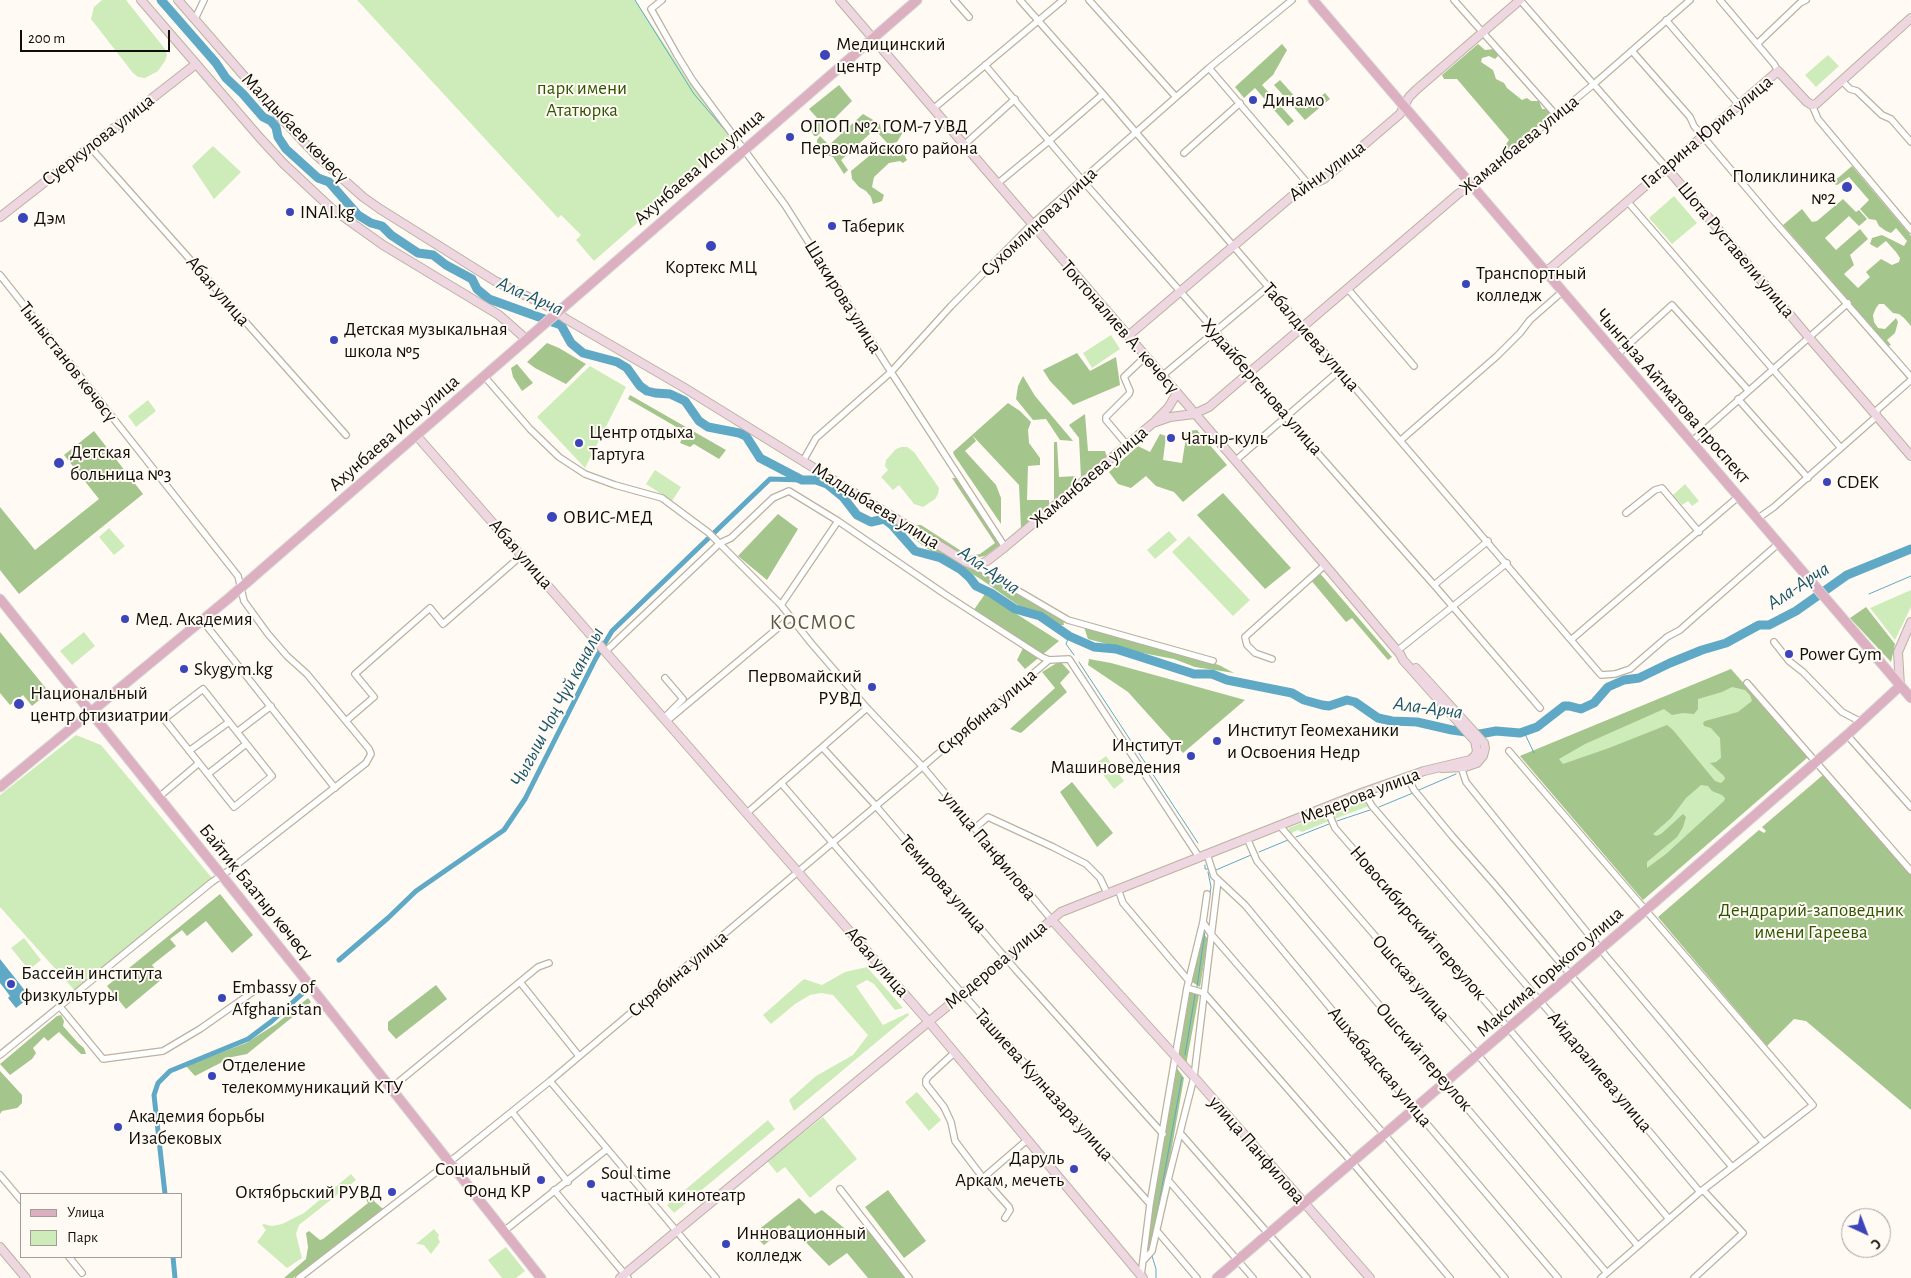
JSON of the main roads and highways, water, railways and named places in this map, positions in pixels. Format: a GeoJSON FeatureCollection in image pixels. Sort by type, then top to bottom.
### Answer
{"type":"FeatureCollection","features":[{"type":"Feature","properties":{"kind":"main road","name":"Ахунбаева Исы улица"},"geometry":{"type":"LineString","coordinates":[[0,787],[202,620],[917,0]]}},
{"type":"Feature","properties":{"kind":"main road","name":"Чынгыза Айтматова проспект"},"geometry":{"type":"LineString","coordinates":[[1313,0],[1911,698]]}},
{"type":"Feature","properties":{"kind":"main road","name":"Байтик Баатыр көчөсү"},"geometry":{"type":"LineString","coordinates":[[0,599],[541,1278]]}},
{"type":"Feature","properties":{"kind":"main road","name":"Максима Горького улица"},"geometry":{"type":"LineString","coordinates":[[1217,1278],[1509,1029],[1847,735],[1900,686]]}},
{"type":"Feature","properties":{"kind":"water","name":"Бассейн института физкультуры"},"geometry":{"type":"Polygon","coordinates":[[[0,959],[30,997],[16,1008],[0,983],[0,959]]]}},
{"type":"Feature","properties":{"kind":"waterway","name":"Ала-Арча"},"geometry":{"type":"LineString","coordinates":[[161,0],[216,63],[226,78],[263,117],[271,121],[276,127],[278,137],[286,149],[318,178],[329,182],[358,215],[371,223],[382,226],[391,235],[418,253],[433,255],[446,265],[472,279],[477,289],[489,299],[561,325],[571,343],[583,353],[617,362],[627,368],[640,386],[647,391],[670,394],[685,401],[699,421],[708,427],[746,436],[760,458],[802,480],[816,480],[827,484],[843,497],[857,515],[871,522],[884,519],[892,525],[915,551],[941,558],[960,569],[976,586],[991,593],[1015,609],[1040,616],[1069,636],[1094,647],[1116,649],[1194,674],[1212,674],[1227,680],[1292,693],[1304,700],[1322,705],[1329,706],[1347,700],[1355,702],[1378,718],[1392,721],[1417,722],[1480,734],[1496,731],[1520,733],[1537,727],[1564,706],[1581,709],[1594,703],[1608,687],[1624,680],[1639,678],[1702,650],[1726,643],[1759,625],[1769,625],[1796,611],[1847,575],[1911,549]]}},
{"type":"Feature","properties":{"kind":"waterway"},"geometry":{"type":"LineString","coordinates":[[635,0],[694,94],[730,136]]}},
{"type":"Feature","properties":{"kind":"waterway","name":"Чыгыш Чоң Чүй каналы"},"geometry":{"type":"LineString","coordinates":[[339,960],[416,891],[504,830],[525,799],[596,658],[612,631],[770,479],[802,480]]}},
{"type":"Feature","properties":{"kind":"waterway"},"geometry":{"type":"LineString","coordinates":[[1869,594],[1911,576]]}},
{"type":"Feature","properties":{"kind":"waterway"},"geometry":{"type":"LineString","coordinates":[[1069,636],[1066,644],[1074,655]]}},
{"type":"Feature","properties":{"kind":"waterway"},"geometry":{"type":"LineString","coordinates":[[1079,662],[1198,843]]}},
{"type":"Feature","properties":{"kind":"waterway"},"geometry":{"type":"LineString","coordinates":[[1524,732],[1534,753]]}},
{"type":"Feature","properties":{"kind":"waterway"},"geometry":{"type":"LineString","coordinates":[[1419,790],[1456,774]]}},
{"type":"Feature","properties":{"kind":"waterway"},"geometry":{"type":"LineString","coordinates":[[1379,807],[1413,793]]}},
{"type":"Feature","properties":{"kind":"waterway"},"geometry":{"type":"LineString","coordinates":[[1337,821],[1370,810]]}},
{"type":"Feature","properties":{"kind":"waterway"},"geometry":{"type":"LineString","coordinates":[[1296,837],[1329,824]]}},
{"type":"Feature","properties":{"kind":"waterway"},"geometry":{"type":"LineString","coordinates":[[1259,852],[1288,840]]}},
{"type":"Feature","properties":{"kind":"waterway"},"geometry":{"type":"LineString","coordinates":[[1216,870],[1251,855]]}},
{"type":"Feature","properties":{"kind":"waterway"},"geometry":{"type":"LineString","coordinates":[[1205,865],[1205,869],[1208,869]]}},
{"type":"Feature","properties":{"kind":"waterway"},"geometry":{"type":"LineString","coordinates":[[1206,921],[1211,887],[1208,872]]}},
{"type":"Feature","properties":{"kind":"waterway"},"geometry":{"type":"LineString","coordinates":[[1197,987],[1205,931]]}},
{"type":"Feature","properties":{"kind":"waterway","name":"Чыгыш Чоң Чүй каналы"},"geometry":{"type":"LineString","coordinates":[[165,1193],[154,1095],[158,1083],[170,1071],[248,1039],[272,1021],[303,993]]}},
{"type":"Feature","properties":{"kind":"waterway"},"geometry":{"type":"LineString","coordinates":[[1185,1055],[1195,995]]}},
{"type":"Feature","properties":{"kind":"waterway"},"geometry":{"type":"LineString","coordinates":[[1153,1236],[1182,1077]]}},
{"type":"Feature","properties":{"kind":"waterway"},"geometry":{"type":"LineString","coordinates":[[1152,1256],[1156,1269],[1156,1278]]}},
{"type":"Feature","properties":{"kind":"waterway","name":"Чыгыш Чоң Чүй каналы"},"geometry":{"type":"LineString","coordinates":[[173,1258],[175,1278]]}},
{"type":"Feature","properties":{"kind":"place","name":"Медицинский центр"},"geometry":{"type":"Point","coordinates":[825,55]}},
{"type":"Feature","properties":{"kind":"place","name":"Динамо"},"geometry":{"type":"Point","coordinates":[1253,100]}},
{"type":"Feature","properties":{"kind":"place","name":"ОПОП №2 ГОМ-7 УВД Первомайского района"},"geometry":{"type":"Point","coordinates":[790,137]}},
{"type":"Feature","properties":{"kind":"place","name":"Поликлиника №2"},"geometry":{"type":"Point","coordinates":[1847,187]}},
{"type":"Feature","properties":{"kind":"place","name":"INAI.kg"},"geometry":{"type":"Point","coordinates":[290,212]}},
{"type":"Feature","properties":{"kind":"place","name":"Дэм"},"geometry":{"type":"Point","coordinates":[23,218]}},
{"type":"Feature","properties":{"kind":"place","name":"Таберик"},"geometry":{"type":"Point","coordinates":[832,226]}},
{"type":"Feature","properties":{"kind":"place","name":"Кортекс МЦ"},"geometry":{"type":"Point","coordinates":[711,246]}},
{"type":"Feature","properties":{"kind":"place","name":"Транспортный колледж"},"geometry":{"type":"Point","coordinates":[1466,284]}},
{"type":"Feature","properties":{"kind":"place","name":"Детская музыкальная школа №5"},"geometry":{"type":"Point","coordinates":[334,340]}},
{"type":"Feature","properties":{"kind":"place","name":"Чатыр-куль"},"geometry":{"type":"Point","coordinates":[1171,438]}},
{"type":"Feature","properties":{"kind":"place","name":"Центр отдыха Тартуга"},"geometry":{"type":"Point","coordinates":[579,443]}},
{"type":"Feature","properties":{"kind":"place","name":"Детская больница №3"},"geometry":{"type":"Point","coordinates":[59,463]}},
{"type":"Feature","properties":{"kind":"place","name":"CDEK"},"geometry":{"type":"Point","coordinates":[1827,482]}},
{"type":"Feature","properties":{"kind":"place","name":"ОВИС-МЕД"},"geometry":{"type":"Point","coordinates":[552,517]}},
{"type":"Feature","properties":{"kind":"place","name":"Мед. Академия"},"geometry":{"type":"Point","coordinates":[125,619]}},
{"type":"Feature","properties":{"kind":"place","name":"Power Gym"},"geometry":{"type":"Point","coordinates":[1789,654]}},
{"type":"Feature","properties":{"kind":"place","name":"Skygym.kg"},"geometry":{"type":"Point","coordinates":[184,669]}},
{"type":"Feature","properties":{"kind":"place","name":"Первомайский РУВД"},"geometry":{"type":"Point","coordinates":[872,687]}},
{"type":"Feature","properties":{"kind":"place","name":"Национальный центр фтизиатрии"},"geometry":{"type":"Point","coordinates":[19,704]}},
{"type":"Feature","properties":{"kind":"place","name":"Институт Геомеханики и Освоения Недр"},"geometry":{"type":"Point","coordinates":[1217,741]}},
{"type":"Feature","properties":{"kind":"place","name":"Институт Машиноведения"},"geometry":{"type":"Point","coordinates":[1191,756]}},
{"type":"Feature","properties":{"kind":"place","name":"Бассейн института физкультуры"},"geometry":{"type":"Point","coordinates":[11,984]}},
{"type":"Feature","properties":{"kind":"place","name":"Embassy of Afghanistan"},"geometry":{"type":"Point","coordinates":[222,998]}},
{"type":"Feature","properties":{"kind":"place","name":"Отделение телекоммуникаций КТУ"},"geometry":{"type":"Point","coordinates":[212,1076]}},
{"type":"Feature","properties":{"kind":"place","name":"Академия борьбы Изабековых"},"geometry":{"type":"Point","coordinates":[118,1127]}},
{"type":"Feature","properties":{"kind":"place","name":"Даруль Аркам, мечеть"},"geometry":{"type":"Point","coordinates":[1074,1169]}},
{"type":"Feature","properties":{"kind":"place","name":"Социальный Фонд КР"},"geometry":{"type":"Point","coordinates":[541,1180]}},
{"type":"Feature","properties":{"kind":"place","name":"Soul time частный кинотеатр"},"geometry":{"type":"Point","coordinates":[591,1184]}},
{"type":"Feature","properties":{"kind":"place","name":"Октябрьский РУВД"},"geometry":{"type":"Point","coordinates":[392,1192]}},
{"type":"Feature","properties":{"kind":"place","name":"Инновационный колледж"},"geometry":{"type":"Point","coordinates":[726,1244]}},
{"type":"Feature","properties":{"kind":"district","name":"КОСМОС"},"geometry":{"type":"Point","coordinates":[813,623]}},
{"type":"Feature","properties":{"kind":"park label","name":"парк имени Ататюрка"},"geometry":{"type":"Point","coordinates":[582,99]}},
{"type":"Feature","properties":{"kind":"park label","name":"Дендрарий-заповедник имени Гареева"},"geometry":{"type":"Point","coordinates":[1811,921]}}]}
